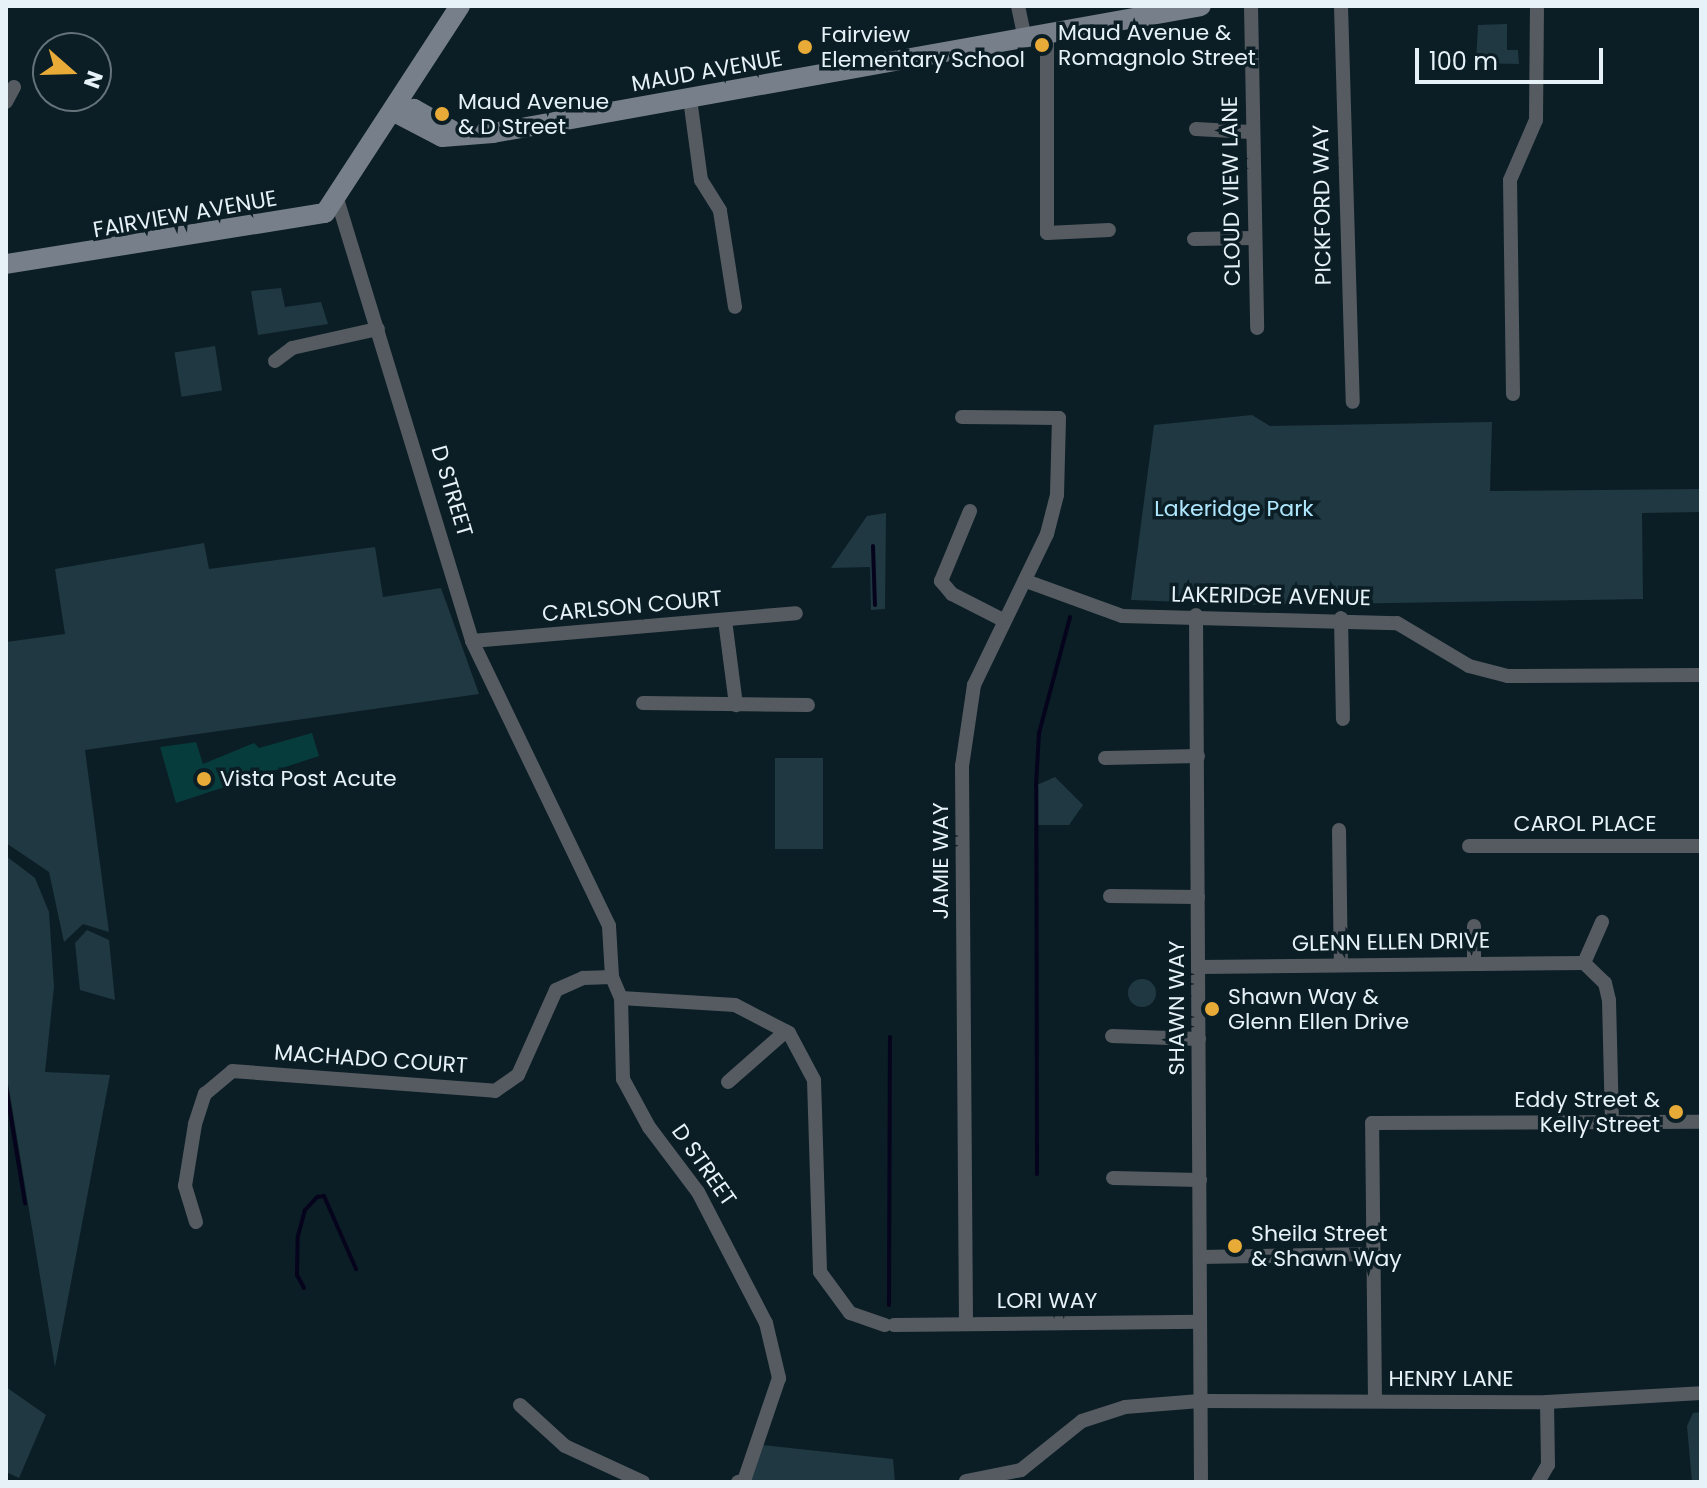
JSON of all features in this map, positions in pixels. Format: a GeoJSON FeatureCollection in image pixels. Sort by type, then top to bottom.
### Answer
{"type":"FeatureCollection","features":[{"type":"Feature","properties":{"kind":"street"},"geometry":{"type":"LineString","coordinates":[[338,202],[460,6]]}},
{"type":"Feature","properties":{"kind":"street"},"geometry":{"type":"LineString","coordinates":[[1018,6],[1025,39]]}},
{"type":"Feature","properties":{"kind":"street","name":"MAUD AVENUE"},"geometry":{"type":"LineString","coordinates":[[394,112],[423,130],[442,137],[457,133],[493,133],[1047,35],[1132,12],[1201,6]]}},
{"type":"Feature","properties":{"kind":"street","name":"CLOUD VIEW LANE"},"geometry":{"type":"LineString","coordinates":[[1251,6],[1250,132],[1257,328]]}},
{"type":"Feature","properties":{"kind":"street","name":"PICKFORD WAY"},"geometry":{"type":"LineString","coordinates":[[1341,6],[1353,402]]}},
{"type":"Feature","properties":{"kind":"street"},"geometry":{"type":"LineString","coordinates":[[1513,394],[1510,180],[1536,120],[1537,6]]}},
{"type":"Feature","properties":{"kind":"street"},"geometry":{"type":"LineString","coordinates":[[1047,35],[1047,233],[1109,230]]}},
{"type":"Feature","properties":{"kind":"street"},"geometry":{"type":"LineString","coordinates":[[6,102],[14,87]]}},
{"type":"Feature","properties":{"kind":"street"},"geometry":{"type":"LineString","coordinates":[[690,99],[701,180],[720,211],[735,307]]}},
{"type":"Feature","properties":{"kind":"street"},"geometry":{"type":"LineString","coordinates":[[394,112],[414,109],[457,133]]}},
{"type":"Feature","properties":{"kind":"street"},"geometry":{"type":"LineString","coordinates":[[1196,129],[1250,132]]}},
{"type":"Feature","properties":{"kind":"street"},"geometry":{"type":"LineString","coordinates":[[374,145],[423,130]]}},
{"type":"Feature","properties":{"kind":"street","name":"FAIRVIEW AVENUE"},"geometry":{"type":"LineString","coordinates":[[6,264],[35,263],[267,225],[325,213],[338,202]]}},
{"type":"Feature","properties":{"kind":"street","name":"D STREET"},"geometry":{"type":"LineString","coordinates":[[338,202],[472,641],[609,926],[612,977],[621,998],[618,1058],[630,1096],[698,1192],[766,1323],[779,1378],[744,1481],[738,1482]]}},
{"type":"Feature","properties":{"kind":"street"},"geometry":{"type":"LineString","coordinates":[[1194,239],[1252,238]]}},
{"type":"Feature","properties":{"kind":"street","name":"FAIRVIEW AVENUE"},"geometry":{"type":"LineString","coordinates":[[6,275],[35,263]]}},
{"type":"Feature","properties":{"kind":"street"},"geometry":{"type":"LineString","coordinates":[[275,361],[292,348],[378,329]]}},
{"type":"Feature","properties":{"kind":"street","name":"JAMIE WAY"},"geometry":{"type":"LineString","coordinates":[[962,417],[1059,418],[1057,495],[1026,581],[1001,619],[974,685],[962,766],[966,1323]]}},
{"type":"Feature","properties":{"kind":"street"},"geometry":{"type":"LineString","coordinates":[[970,511],[941,581],[952,594],[1001,619]]}},
{"type":"Feature","properties":{"kind":"street","name":"LAKERIDGE AVENUE"},"geometry":{"type":"LineString","coordinates":[[1026,581],[1122,616],[1341,618],[1397,623],[1469,666],[1508,676],[1701,675]]}},
{"type":"Feature","properties":{"kind":"street","name":"CARLSON COURT"},"geometry":{"type":"LineString","coordinates":[[472,641],[796,613]]}},
{"type":"Feature","properties":{"kind":"street","name":"SHAWN WAY"},"geometry":{"type":"LineString","coordinates":[[1196,615],[1201,1482]]}},
{"type":"Feature","properties":{"kind":"street"},"geometry":{"type":"LineString","coordinates":[[1341,618],[1343,719]]}},
{"type":"Feature","properties":{"kind":"street"},"geometry":{"type":"LineString","coordinates":[[725,620],[736,705]]}},
{"type":"Feature","properties":{"kind":"street"},"geometry":{"type":"LineString","coordinates":[[643,703],[808,705]]}},
{"type":"Feature","properties":{"kind":"street"},"geometry":{"type":"LineString","coordinates":[[1105,758],[1198,756]]}},
{"type":"Feature","properties":{"kind":"street"},"geometry":{"type":"LineString","coordinates":[[1339,830],[1341,965]]}},
{"type":"Feature","properties":{"kind":"street","name":"CAROL PLACE"},"geometry":{"type":"LineString","coordinates":[[1469,846],[1701,846]]}},
{"type":"Feature","properties":{"kind":"street"},"geometry":{"type":"LineString","coordinates":[[1110,896],[1198,897]]}},
{"type":"Feature","properties":{"kind":"street"},"geometry":{"type":"LineString","coordinates":[[1602,922],[1584,963],[1605,983],[1609,1000],[1612,1121]]}},
{"type":"Feature","properties":{"kind":"street"},"geometry":{"type":"LineString","coordinates":[[1474,926],[1474,963]]}},
{"type":"Feature","properties":{"kind":"street","name":"GLENN ELLEN DRIVE"},"geometry":{"type":"LineString","coordinates":[[1199,967],[1584,963]]}},
{"type":"Feature","properties":{"kind":"street","name":"MACHADO COURT"},"geometry":{"type":"LineString","coordinates":[[196,1222],[185,1186],[195,1124],[205,1094],[232,1071],[495,1091],[518,1075],[556,990],[583,978],[612,977]]}},
{"type":"Feature","properties":{"kind":"street"},"geometry":{"type":"LineString","coordinates":[[621,998],[735,1005],[786,1031],[728,1082]]}},
{"type":"Feature","properties":{"kind":"street","name":"LORI WAY"},"geometry":{"type":"LineString","coordinates":[[786,1031],[814,1080],[820,1272],[850,1313],[889,1325],[1200,1322]]}},
{"type":"Feature","properties":{"kind":"street"},"geometry":{"type":"LineString","coordinates":[[1112,1036],[1199,1039]]}},
{"type":"Feature","properties":{"kind":"street"},"geometry":{"type":"LineString","coordinates":[[1375,1401],[1372,1123],[1701,1122]]}},
{"type":"Feature","properties":{"kind":"street"},"geometry":{"type":"LineString","coordinates":[[1113,1178],[1200,1180]]}},
{"type":"Feature","properties":{"kind":"street"},"geometry":{"type":"LineString","coordinates":[[1200,1257],[1375,1254]]}},
{"type":"Feature","properties":{"kind":"street","name":"HENRY LANE"},"geometry":{"type":"LineString","coordinates":[[966,1481],[1021,1470],[1082,1421],[1106,1410],[1200,1401],[1547,1402],[1701,1393]]}},
{"type":"Feature","properties":{"kind":"street"},"geometry":{"type":"LineString","coordinates":[[1538,1482],[1548,1465],[1547,1402]]}},
{"type":"Feature","properties":{"kind":"street"},"geometry":{"type":"LineString","coordinates":[[520,1405],[565,1446],[643,1482]]}},
{"type":"Feature","properties":{"kind":"green space"},"geometry":{"type":"Polygon","coordinates":[[[1507,24],[1507,50],[1518,50],[1519,64],[1476,63],[1478,25],[1507,24]]]}},
{"type":"Feature","properties":{"kind":"green space"},"geometry":{"type":"Polygon","coordinates":[[[281,288],[285,307],[321,302],[328,324],[258,335],[251,291],[281,288]]]}},
{"type":"Feature","properties":{"kind":"green space"},"geometry":{"type":"Polygon","coordinates":[[[215,346],[222,390],[182,397],[175,352],[215,346]]]}},
{"type":"Feature","properties":{"kind":"green space","name":"Lakeridge Park"},"geometry":{"type":"Polygon","coordinates":[[[1252,415],[1270,426],[1492,422],[1490,491],[1701,489],[1701,512],[1642,513],[1643,599],[1263,605],[1131,600],[1154,425],[1252,415]]]}},
{"type":"Feature","properties":{"kind":"green space"},"geometry":{"type":"Polygon","coordinates":[[[886,513],[885,609],[871,610],[870,567],[831,568],[867,516],[886,513]]]}},
{"type":"Feature","properties":{"kind":"green space"},"geometry":{"type":"Polygon","coordinates":[[[204,543],[209,569],[375,547],[383,597],[441,588],[479,694],[85,750],[109,932],[83,924],[64,942],[49,872],[6,843],[6,642],[65,634],[55,569],[204,543]]]}},
{"type":"Feature","properties":{"kind":"green space"},"geometry":{"type":"Polygon","coordinates":[[[775,758],[823,758],[823,849],[775,849],[775,758]]]}},
{"type":"Feature","properties":{"kind":"green space"},"geometry":{"type":"Polygon","coordinates":[[[1055,777],[1083,805],[1069,825],[1037,825],[1037,785],[1055,777]]]}},
{"type":"Feature","properties":{"kind":"green space"},"geometry":{"type":"Polygon","coordinates":[[[6,856],[35,878],[49,912],[54,987],[45,1072],[110,1075],[55,1367],[6,1071],[6,856]]]}},
{"type":"Feature","properties":{"kind":"green space"},"geometry":{"type":"Polygon","coordinates":[[[87,930],[109,940],[115,1000],[80,990],[75,943],[87,930]]]}},
{"type":"Feature","properties":{"kind":"green space"},"geometry":{"type":"Polygon","coordinates":[[[1142,979],[1152,983],[1156,993],[1152,1003],[1142,1007],[1132,1003],[1128,993],[1132,983],[1142,979]]]}},
{"type":"Feature","properties":{"kind":"green space"},"geometry":{"type":"Polygon","coordinates":[[[6,1387],[46,1415],[19,1478],[6,1472],[6,1387]]]}},
{"type":"Feature","properties":{"kind":"green space"},"geometry":{"type":"Polygon","coordinates":[[[1701,1412],[1701,1482],[1692,1482],[1687,1426],[1693,1413],[1701,1412]]]}},
{"type":"Feature","properties":{"kind":"green space"},"geometry":{"type":"Polygon","coordinates":[[[762,1445],[893,1459],[895,1482],[749,1482],[762,1445]]]}},
{"type":"Feature","properties":{"kind":"building","name":"Vista Post Acute"},"geometry":{"type":"Polygon","coordinates":[[[312,733],[319,756],[176,803],[160,747],[196,742],[203,764],[254,743],[259,748],[312,733]]]}},
{"type":"Feature","properties":{"kind":"waterway"},"geometry":{"type":"LineString","coordinates":[[873,546],[875,605]]}},
{"type":"Feature","properties":{"kind":"waterway"},"geometry":{"type":"LineString","coordinates":[[1037,1174],[1036,786],[1039,733],[1070,617]]}},
{"type":"Feature","properties":{"kind":"waterway"},"geometry":{"type":"LineString","coordinates":[[889,1305],[890,1037]]}},
{"type":"Feature","properties":{"kind":"waterway"},"geometry":{"type":"LineString","coordinates":[[6,1087],[25,1203]]}},
{"type":"Feature","properties":{"kind":"waterway"},"geometry":{"type":"LineString","coordinates":[[304,1288],[297,1275],[298,1236],[305,1210],[317,1197],[324,1196],[356,1269]]}},
{"type":"Feature","properties":{"kind":"place","name":"Maud Avenue & Romagnolo Street"},"geometry":{"type":"Point","coordinates":[1042,45]}},
{"type":"Feature","properties":{"kind":"place","name":"Fairview Elementary School"},"geometry":{"type":"Point","coordinates":[805,47]}},
{"type":"Feature","properties":{"kind":"place","name":"Maud Avenue & D Street"},"geometry":{"type":"Point","coordinates":[442,114]}},
{"type":"Feature","properties":{"kind":"place","name":"Vista Post Acute"},"geometry":{"type":"Point","coordinates":[204,779]}},
{"type":"Feature","properties":{"kind":"place","name":"Shawn Way & Glenn Ellen Drive"},"geometry":{"type":"Point","coordinates":[1212,1009]}},
{"type":"Feature","properties":{"kind":"place","name":"Eddy Street & Kelly Street"},"geometry":{"type":"Point","coordinates":[1676,1112]}},
{"type":"Feature","properties":{"kind":"place","name":"Sheila Street & Shawn Way"},"geometry":{"type":"Point","coordinates":[1235,1246]}}]}
